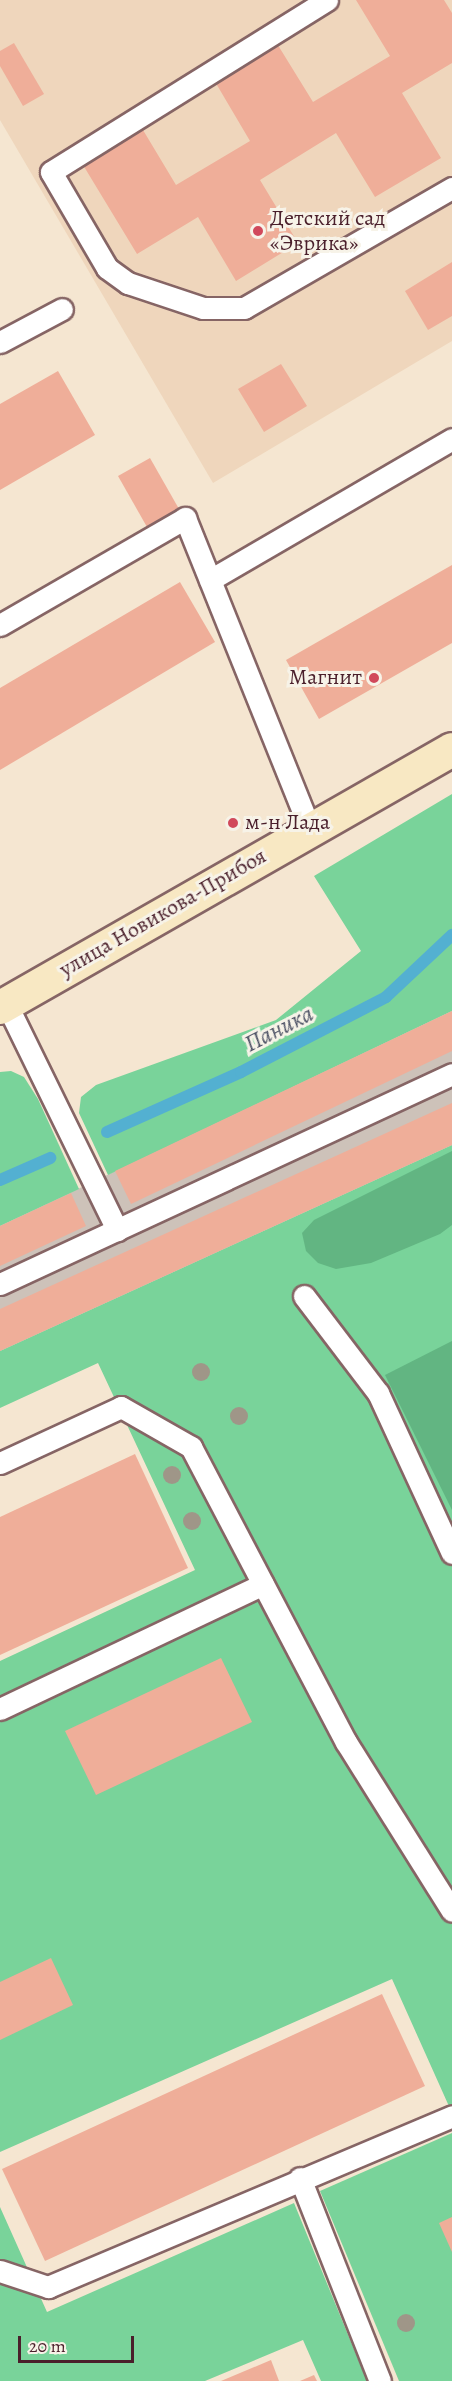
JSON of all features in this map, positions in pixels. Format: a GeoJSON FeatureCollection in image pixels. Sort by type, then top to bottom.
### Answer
{"type":"FeatureCollection","features":[{"type":"Feature","properties":{"kind":"street","name":"улица Новикова-Прибоя"},"geometry":{"type":"LineString","coordinates":[[3,1005],[452,749]]}},
{"type":"Feature","properties":{"kind":"lane"},"geometry":{"type":"LineString","coordinates":[[291,22],[294,0]]}},
{"type":"Feature","properties":{"kind":"lane"},"geometry":{"type":"LineString","coordinates":[[327,0],[51,172],[107,268],[128,283],[203,309],[244,308],[452,188]]}},
{"type":"Feature","properties":{"kind":"lane"},"geometry":{"type":"LineString","coordinates":[[0,342],[62,309]]}},
{"type":"Feature","properties":{"kind":"lane"},"geometry":{"type":"LineString","coordinates":[[210,580],[452,439]]}},
{"type":"Feature","properties":{"kind":"lane"},"geometry":{"type":"LineString","coordinates":[[0,625],[185,518],[310,829]]}},
{"type":"Feature","properties":{"kind":"lane"},"geometry":{"type":"LineString","coordinates":[[3,1005],[117,1230]]}},
{"type":"Feature","properties":{"kind":"lane"},"geometry":{"type":"LineString","coordinates":[[0,1284],[452,1074]]}},
{"type":"Feature","properties":{"kind":"lane"},"geometry":{"type":"LineString","coordinates":[[304,1296],[378,1393],[452,1553]]}},
{"type":"Feature","properties":{"kind":"lane"},"geometry":{"type":"LineString","coordinates":[[0,1463],[121,1407],[192,1447],[345,1743],[452,1911]]}},
{"type":"Feature","properties":{"kind":"lane"},"geometry":{"type":"LineString","coordinates":[[0,1709],[263,1584]]}},
{"type":"Feature","properties":{"kind":"lane"},"geometry":{"type":"LineString","coordinates":[[0,2271],[48,2287],[300,2178],[452,2116]]}},
{"type":"Feature","properties":{"kind":"lane"},"geometry":{"type":"LineString","coordinates":[[300,2178],[380,2381]]}},
{"type":"Feature","properties":{"kind":"shaded area","name":"Детский сад «Эврика»"},"geometry":{"type":"Polygon","coordinates":[[[0,0],[452,0],[452,341],[213,483],[0,120],[0,0]]]}},
{"type":"Feature","properties":{"kind":"shaded area"},"geometry":{"type":"Polygon","coordinates":[[[452,1011],[452,1145],[0,1351],[0,1226],[452,1011]]]}},
{"type":"Feature","properties":{"kind":"green space"},"geometry":{"type":"Polygon","coordinates":[[[452,794],[452,1011],[108,1175],[79,1113],[81,1097],[96,1085],[276,1020],[361,951],[314,876],[452,794]]]}},
{"type":"Feature","properties":{"kind":"green space"},"geometry":{"type":"Polygon","coordinates":[[[11,1071],[24,1077],[38,1099],[79,1189],[0,1226],[0,1072],[11,1071]]]}},
{"type":"Feature","properties":{"kind":"green space"},"geometry":{"type":"Polygon","coordinates":[[[452,1145],[452,2113],[392,1979],[0,2152],[0,1661],[195,1570],[98,1363],[0,1408],[0,1351],[452,1145]]]}},
{"type":"Feature","properties":{"kind":"green space"},"geometry":{"type":"Polygon","coordinates":[[[452,1151],[452,1225],[440,1234],[371,1263],[336,1269],[318,1263],[306,1251],[302,1233],[314,1220],[452,1151]]]}},
{"type":"Feature","properties":{"kind":"green space"},"geometry":{"type":"Polygon","coordinates":[[[452,1341],[452,1510],[385,1375],[452,1341]]]}},
{"type":"Feature","properties":{"kind":"green space"},"geometry":{"type":"Polygon","coordinates":[[[452,2133],[452,2381],[399,2381],[320,2191],[452,2133]]]}},
{"type":"Feature","properties":{"kind":"green space"},"geometry":{"type":"Polygon","coordinates":[[[294,2203],[367,2381],[321,2381],[303,2340],[205,2381],[0,2381],[0,2207],[47,2312],[294,2203]]]}},
{"type":"Feature","properties":{"kind":"building"},"geometry":{"type":"Polygon","coordinates":[[[356,0],[444,0],[452,13],[452,63],[402,93],[441,158],[375,197],[336,133],[260,180],[298,243],[236,281],[198,217],[137,254],[80,160],[140,125],[176,185],[250,141],[214,80],[276,42],[313,102],[390,56],[356,0]]]}},
{"type":"Feature","properties":{"kind":"building"},"geometry":{"type":"Polygon","coordinates":[[[14,43],[44,94],[23,106],[0,66],[0,51],[14,43]]]}},
{"type":"Feature","properties":{"kind":"building"},"geometry":{"type":"Polygon","coordinates":[[[452,262],[452,316],[428,330],[405,291],[452,262]]]}},
{"type":"Feature","properties":{"kind":"building"},"geometry":{"type":"Polygon","coordinates":[[[281,364],[307,406],[264,432],[238,389],[281,364]]]}},
{"type":"Feature","properties":{"kind":"building"},"geometry":{"type":"Polygon","coordinates":[[[58,371],[95,435],[0,490],[0,404],[58,371]]]}},
{"type":"Feature","properties":{"kind":"building"},"geometry":{"type":"Polygon","coordinates":[[[150,458],[179,509],[147,527],[118,476],[150,458]]]}},
{"type":"Feature","properties":{"kind":"building"},"geometry":{"type":"Polygon","coordinates":[[[452,565],[452,643],[319,719],[286,660],[452,565]]]}},
{"type":"Feature","properties":{"kind":"building"},"geometry":{"type":"Polygon","coordinates":[[[180,582],[215,642],[0,770],[0,688],[180,582]]]}},
{"type":"Feature","properties":{"kind":"building"},"geometry":{"type":"Polygon","coordinates":[[[452,1011],[452,1051],[131,1204],[115,1171],[452,1011]]]}},
{"type":"Feature","properties":{"kind":"building"},"geometry":{"type":"Polygon","coordinates":[[[452,1103],[452,1145],[0,1351],[0,1309],[452,1103]]]}},
{"type":"Feature","properties":{"kind":"building"},"geometry":{"type":"Polygon","coordinates":[[[71,1193],[86,1226],[0,1266],[0,1226],[71,1193]]]}},
{"type":"Feature","properties":{"kind":"building"},"geometry":{"type":"Polygon","coordinates":[[[135,1454],[188,1568],[0,1655],[0,1517],[135,1454]]]}},
{"type":"Feature","properties":{"kind":"building"},"geometry":{"type":"Polygon","coordinates":[[[221,1658],[252,1722],[96,1795],[65,1731],[221,1658]]]}},
{"type":"Feature","properties":{"kind":"building"},"geometry":{"type":"Polygon","coordinates":[[[51,1958],[73,2005],[0,2040],[0,1982],[51,1958]]]}},
{"type":"Feature","properties":{"kind":"building"},"geometry":{"type":"Polygon","coordinates":[[[382,1994],[425,2086],[45,2261],[2,2169],[382,1994]]]}},
{"type":"Feature","properties":{"kind":"building"},"geometry":{"type":"Polygon","coordinates":[[[452,2217],[452,2252],[439,2223],[452,2217]]]}},
{"type":"Feature","properties":{"kind":"building"},"geometry":{"type":"Polygon","coordinates":[[[271,2360],[279,2381],[221,2381],[271,2360]]]}},
{"type":"Feature","properties":{"kind":"building"},"geometry":{"type":"Polygon","coordinates":[[[314,2375],[317,2381],[300,2381],[314,2375]]]}},
{"type":"Feature","properties":{"kind":"waterway","name":"Паника"},"geometry":{"type":"LineString","coordinates":[[107,1132],[241,1072],[386,997],[452,935]]}},
{"type":"Feature","properties":{"kind":"waterway","name":"Паника"},"geometry":{"type":"LineString","coordinates":[[0,1180],[50,1158]]}},
{"type":"Feature","properties":{"kind":"place","name":"Детский сад «Эврика»"},"geometry":{"type":"Point","coordinates":[258,231]}},
{"type":"Feature","properties":{"kind":"place","name":"Магнит"},"geometry":{"type":"Point","coordinates":[374,678]}},
{"type":"Feature","properties":{"kind":"place","name":"м-н Лада"},"geometry":{"type":"Point","coordinates":[233,823]}}]}
